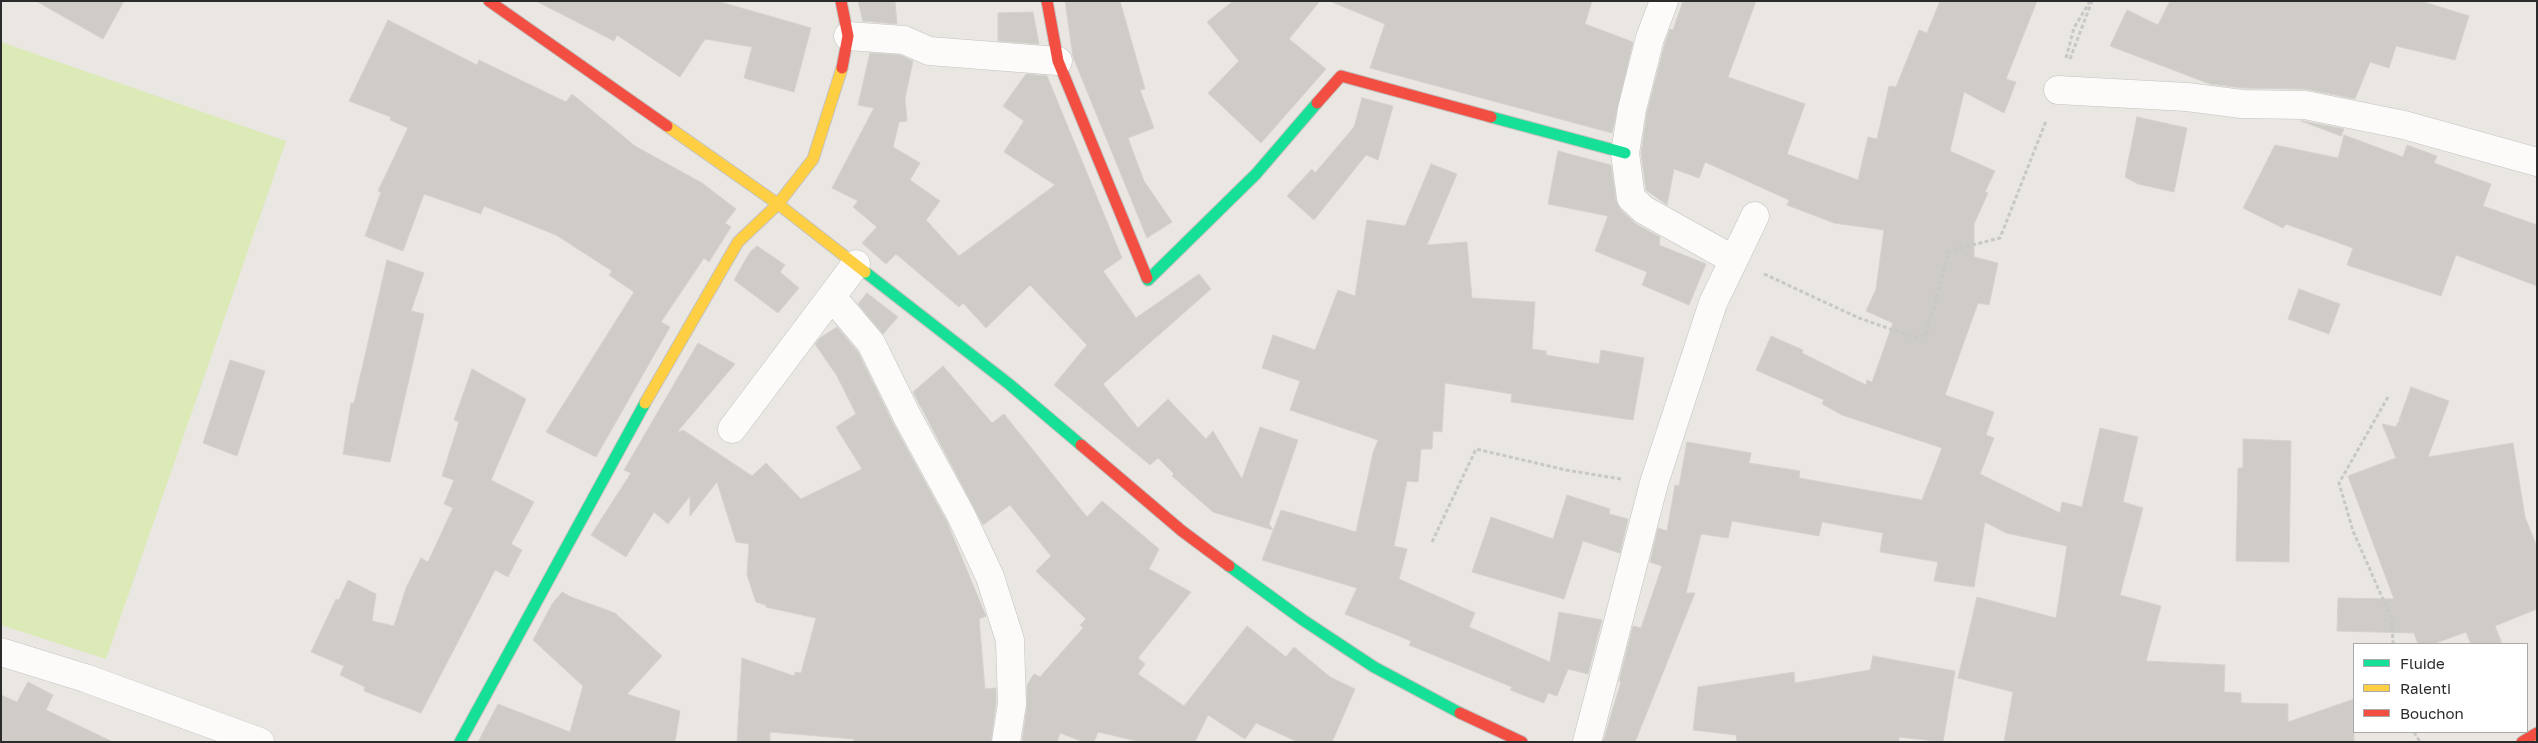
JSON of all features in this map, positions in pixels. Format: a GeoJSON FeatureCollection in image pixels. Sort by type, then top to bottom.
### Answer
{"type":"FeatureCollection","features":[{"type":"Feature","properties":{"kind":"street"},"geometry":{"type":"LineString","coordinates":[[489,1],[778,204],[1009,384],[1182,530],[1303,620],[1374,667],[1426,696],[1522,742]]}},
{"type":"Feature","properties":{"kind":"street"},"geometry":{"type":"LineString","coordinates":[[460,742],[616,452],[738,242],[778,204],[813,159],[840,75],[848,36],[841,1]]}},
{"type":"Feature","properties":{"kind":"street"},"geometry":{"type":"LineString","coordinates":[[1047,1],[1058,61],[1148,280],[1256,174],[1341,76],[1625,153]]}},
{"type":"Feature","properties":{"kind":"street"},"geometry":{"type":"LineString","coordinates":[[1664,1],[1650,38],[1632,109],[1625,153],[1631,198],[1644,210],[1734,260]]}},
{"type":"Feature","properties":{"kind":"street"},"geometry":{"type":"LineString","coordinates":[[848,36],[904,40],[929,51],[1058,61]]}},
{"type":"Feature","properties":{"kind":"street"},"geometry":{"type":"LineString","coordinates":[[2058,90],[2187,96],[2242,104],[2305,105],[2404,125],[2537,162]]}},
{"type":"Feature","properties":{"kind":"street"},"geometry":{"type":"LineString","coordinates":[[1587,742],[1654,483],[1713,304],[1755,216]]}},
{"type":"Feature","properties":{"kind":"street"},"geometry":{"type":"LineString","coordinates":[[732,429],[856,264]]}},
{"type":"Feature","properties":{"kind":"street"},"geometry":{"type":"LineString","coordinates":[[832,297],[870,343],[961,515],[990,577],[1010,640],[1012,704],[1006,742]]}},
{"type":"Feature","properties":{"kind":"street"},"geometry":{"type":"LineString","coordinates":[[1,652],[85,678],[260,742]]}},
{"type":"Feature","properties":{"kind":"street"},"geometry":{"type":"LineString","coordinates":[[2522,742],[2537,733]]}},
{"type":"Feature","properties":{"kind":"path"},"geometry":{"type":"LineString","coordinates":[[2058,90],[2074,28],[2091,1]]}},
{"type":"Feature","properties":{"kind":"path"},"geometry":{"type":"LineString","coordinates":[[1734,260],[1860,318],[1913,337],[1926,335],[1950,251],[2000,238],[2091,1]]}},
{"type":"Feature","properties":{"kind":"path"},"geometry":{"type":"LineString","coordinates":[[2388,397],[2339,483],[2352,530],[2392,620],[2393,643]]}},
{"type":"Feature","properties":{"kind":"path"},"geometry":{"type":"LineString","coordinates":[[1432,542],[1476,449],[1566,470],[1654,483]]}},
{"type":"Feature","properties":{"kind":"green space"},"geometry":{"type":"Polygon","coordinates":[[[1,42],[286,141],[106,659],[1,625],[1,42]]]}},
{"type":"Feature","properties":{"kind":"building"},"geometry":{"type":"Polygon","coordinates":[[[36,1],[124,1],[103,39],[36,1]]]}},
{"type":"Feature","properties":{"kind":"building"},"geometry":{"type":"Polygon","coordinates":[[[536,1],[717,1],[811,28],[794,92],[744,78],[752,47],[705,39],[680,77],[617,35],[614,41],[536,1]]]}},
{"type":"Feature","properties":{"kind":"building"},"geometry":{"type":"Polygon","coordinates":[[[858,1],[895,1],[897,24],[863,21],[858,1]]]}},
{"type":"Feature","properties":{"kind":"building"},"geometry":{"type":"Polygon","coordinates":[[[1065,1],[1120,1],[1145,89],[1140,90],[1154,128],[1128,138],[1144,181],[1172,222],[1147,238],[1073,57],[1065,1]]]}},
{"type":"Feature","properties":{"kind":"building"},"geometry":{"type":"Polygon","coordinates":[[[1233,1],[1320,1],[1289,39],[1326,69],[1261,143],[1208,93],[1239,61],[1207,22],[1233,1]]]}},
{"type":"Feature","properties":{"kind":"building"},"geometry":{"type":"Polygon","coordinates":[[[1592,1],[1585,24],[1633,42],[1612,133],[1370,68],[1385,24],[1332,2],[1592,1]]]}},
{"type":"Feature","properties":{"kind":"building"},"geometry":{"type":"Polygon","coordinates":[[[1683,1],[1756,1],[1728,77],[1805,104],[1787,154],[1858,180],[1868,137],[1877,139],[1889,86],[1896,87],[1919,30],[1927,33],[1940,1],[2037,1],[2006,79],[2016,82],[2004,113],[1964,92],[1950,151],[1995,171],[1985,192],[1988,193],[1974,224],[1974,257],[1998,263],[1989,305],[1978,303],[1945,395],[1994,412],[1986,435],[1994,438],[1980,474],[2060,513],[2062,502],[2082,507],[2100,428],[2138,437],[2123,502],[2143,508],[2120,595],[2161,606],[2146,661],[2225,665],[2224,692],[2241,693],[2241,703],[2288,704],[2288,722],[2353,699],[2354,742],[2004,742],[2013,692],[1958,678],[1977,597],[2056,618],[2067,546],[2006,533],[1985,522],[1974,587],[1934,581],[1938,562],[1880,552],[1883,533],[1822,522],[1819,536],[1732,521],[1728,538],[1701,534],[1686,593],[1695,593],[1635,742],[1603,742],[1621,682],[1619,681],[1633,626],[1641,628],[1662,566],[1650,562],[1658,528],[1667,531],[1675,485],[1679,486],[1687,442],[1751,453],[1749,463],[1800,471],[1799,478],[1922,500],[1942,448],[1842,415],[1822,404],[1824,400],[1756,370],[1771,336],[1803,350],[1802,353],[1866,385],[1867,380],[1872,382],[1893,323],[1866,311],[1876,289],[1884,230],[1834,223],[1787,205],[1789,200],[1705,162],[1699,178],[1674,169],[1667,205],[1646,190],[1641,153],[1647,112],[1665,43],[1670,29],[1673,30],[1683,1]]]}},
{"type":"Feature","properties":{"kind":"building"},"geometry":{"type":"Polygon","coordinates":[[[2170,1],[2421,1],[2469,16],[2455,60],[2396,46],[2389,68],[2370,62],[2355,99],[2305,89],[2243,88],[2210,84],[2110,46],[2127,10],[2158,25],[2170,1]]]}},
{"type":"Feature","properties":{"kind":"building"},"geometry":{"type":"Polygon","coordinates":[[[1033,12],[1039,44],[998,41],[998,13],[1033,12]]]}},
{"type":"Feature","properties":{"kind":"building"},"geometry":{"type":"Polygon","coordinates":[[[388,20],[477,65],[479,60],[566,102],[572,94],[635,146],[702,183],[736,209],[725,223],[731,227],[709,262],[704,258],[661,322],[670,327],[596,457],[546,432],[634,292],[609,275],[612,271],[556,235],[484,206],[481,214],[424,194],[403,251],[365,236],[381,192],[378,191],[408,128],[390,120],[391,117],[349,101],[388,20]]]}},
{"type":"Feature","properties":{"kind":"building"},"geometry":{"type":"Polygon","coordinates":[[[870,53],[900,55],[913,61],[905,98],[907,121],[899,122],[893,147],[920,163],[910,180],[940,201],[926,220],[959,256],[1055,185],[1004,152],[1024,121],[1003,106],[1026,74],[1047,76],[1122,258],[1103,271],[1136,318],[1199,274],[1211,289],[1103,384],[1138,428],[1168,399],[1206,439],[1213,431],[1242,479],[1260,427],[1298,440],[1269,524],[1273,530],[1213,512],[1172,476],[1174,474],[1158,458],[1150,465],[1054,385],[1087,345],[1030,285],[986,328],[963,303],[959,307],[896,254],[886,264],[862,243],[877,227],[853,207],[858,201],[832,188],[874,108],[858,105],[870,53]]]}},
{"type":"Feature","properties":{"kind":"building"},"geometry":{"type":"Polygon","coordinates":[[[1362,98],[1393,106],[1378,160],[1366,155],[1314,220],[1287,196],[1312,169],[1315,173],[1354,127],[1362,98]]]}},
{"type":"Feature","properties":{"kind":"building"},"geometry":{"type":"Polygon","coordinates":[[[2137,117],[2187,128],[2174,192],[2138,184],[2125,177],[2137,117]]]}},
{"type":"Feature","properties":{"kind":"building"},"geometry":{"type":"Polygon","coordinates":[[[2301,121],[2303,121],[2344,129],[2341,136],[2301,121]]]}},
{"type":"Feature","properties":{"kind":"building"},"geometry":{"type":"Polygon","coordinates":[[[2344,135],[2403,157],[2407,145],[2437,156],[2434,163],[2491,184],[2483,206],[2537,225],[2537,286],[2456,255],[2441,296],[2347,265],[2353,248],[2286,224],[2283,228],[2243,208],[2275,145],[2338,158],[2344,135]]]}},
{"type":"Feature","properties":{"kind":"building"},"geometry":{"type":"Polygon","coordinates":[[[1558,151],[1611,165],[1616,200],[1620,209],[1636,224],[1660,237],[1659,245],[1706,264],[1689,305],[1642,285],[1647,272],[1595,251],[1608,216],[1548,204],[1558,151]]]}},
{"type":"Feature","properties":{"kind":"building"},"geometry":{"type":"Polygon","coordinates":[[[1431,164],[1457,174],[1427,245],[1467,242],[1472,298],[1535,302],[1532,349],[1546,351],[1546,355],[1599,364],[1601,350],[1644,358],[1633,420],[1511,402],[1512,394],[1445,383],[1442,432],[1433,431],[1432,449],[1421,449],[1418,482],[1407,481],[1394,546],[1407,549],[1399,579],[1475,613],[1469,627],[1550,662],[1559,612],[1602,620],[1588,674],[1568,669],[1557,696],[1548,693],[1544,703],[1510,690],[1512,687],[1409,645],[1411,641],[1345,614],[1357,588],[1262,560],[1281,510],[1356,532],[1373,453],[1378,440],[1290,410],[1300,381],[1262,368],[1273,335],[1315,350],[1338,290],[1355,296],[1367,220],[1405,226],[1431,164]]]}},
{"type":"Feature","properties":{"kind":"building"},"geometry":{"type":"Polygon","coordinates":[[[757,246],[785,265],[780,272],[799,288],[778,313],[734,280],[750,252],[757,246]]]}},
{"type":"Feature","properties":{"kind":"building"},"geometry":{"type":"Polygon","coordinates":[[[387,260],[424,273],[411,311],[424,314],[390,462],[343,454],[351,403],[354,403],[387,260]]]}},
{"type":"Feature","properties":{"kind":"building"},"geometry":{"type":"Polygon","coordinates":[[[2299,289],[2340,304],[2329,334],[2288,319],[2299,289]]]}},
{"type":"Feature","properties":{"kind":"building"},"geometry":{"type":"Polygon","coordinates":[[[867,293],[898,317],[883,334],[858,304],[867,293]]]}},
{"type":"Feature","properties":{"kind":"building"},"geometry":{"type":"Polygon","coordinates":[[[837,327],[858,352],[894,425],[947,522],[986,616],[979,619],[985,689],[996,688],[991,742],[854,742],[854,739],[770,732],[770,742],[737,742],[742,658],[794,676],[795,672],[801,673],[816,618],[766,607],[766,605],[756,602],[747,575],[749,544],[736,542],[717,482],[690,516],[690,496],[668,524],[654,512],[626,557],[591,535],[631,473],[624,470],[698,343],[735,364],[679,432],[683,430],[752,476],[766,463],[801,499],[862,469],[836,427],[856,414],[837,376],[815,344],[820,338],[837,327]]]}},
{"type":"Feature","properties":{"kind":"building"},"geometry":{"type":"Polygon","coordinates":[[[230,360],[265,371],[237,456],[203,443],[230,360]]]}},
{"type":"Feature","properties":{"kind":"building"},"geometry":{"type":"Polygon","coordinates":[[[943,366],[992,423],[1004,414],[1087,517],[1102,501],[1159,549],[1149,569],[1191,592],[1138,658],[1145,664],[1138,674],[1184,706],[1247,626],[1286,657],[1294,647],[1330,677],[1355,689],[1332,742],[1298,742],[1256,723],[1245,739],[1208,715],[1195,742],[1141,742],[1098,732],[1094,742],[1084,742],[1060,733],[1057,742],[1022,742],[1027,706],[1027,685],[1034,674],[1040,677],[1083,628],[1080,625],[1086,619],[1036,571],[1051,556],[1010,505],[983,525],[913,392],[943,366]]]}},
{"type":"Feature","properties":{"kind":"building"},"geometry":{"type":"Polygon","coordinates":[[[472,369],[526,399],[491,480],[534,502],[511,544],[522,550],[508,577],[495,570],[421,713],[364,691],[365,687],[340,675],[344,666],[311,652],[336,599],[339,600],[348,580],[376,594],[372,621],[394,626],[406,588],[421,558],[428,562],[453,508],[444,504],[454,480],[442,476],[459,422],[454,420],[472,369]]]}},
{"type":"Feature","properties":{"kind":"building"},"geometry":{"type":"Polygon","coordinates":[[[2411,387],[2449,401],[2428,457],[2513,443],[2525,517],[2537,547],[2537,609],[2495,626],[2502,643],[2471,643],[2466,632],[2436,643],[2418,643],[2414,633],[2337,631],[2338,598],[2394,599],[2348,476],[2396,458],[2382,424],[2396,427],[2399,421],[2402,421],[2399,420],[2411,387]]]}},
{"type":"Feature","properties":{"kind":"building"},"geometry":{"type":"Polygon","coordinates":[[[2243,439],[2291,441],[2289,562],[2236,561],[2238,468],[2243,468],[2243,439]]]}},
{"type":"Feature","properties":{"kind":"building"},"geometry":{"type":"Polygon","coordinates":[[[1567,495],[1610,509],[1609,514],[1628,519],[1620,553],[1583,541],[1564,599],[1472,572],[1491,517],[1553,539],[1567,495]]]}},
{"type":"Feature","properties":{"kind":"building"},"geometry":{"type":"Polygon","coordinates":[[[562,592],[615,613],[662,656],[627,694],[680,711],[675,742],[478,742],[498,704],[570,732],[583,686],[533,640],[552,604],[562,592]]]}},
{"type":"Feature","properties":{"kind":"building"},"geometry":{"type":"Polygon","coordinates":[[[1873,656],[1955,671],[1943,742],[1899,737],[1899,742],[1737,742],[1736,735],[1693,730],[1698,687],[1794,672],[1795,683],[1870,670],[1873,656]]]}},
{"type":"Feature","properties":{"kind":"building"},"geometry":{"type":"Polygon","coordinates":[[[28,682],[53,695],[46,710],[113,742],[1,742],[1,695],[17,702],[28,682]]]}},
{"type":"Feature","properties":{"kind":"traffic: fast"},"geometry":{"type":"LineString","coordinates":[[1147,278],[1148,280],[1256,174],[1317,103]]}},
{"type":"Feature","properties":{"kind":"traffic: fast"},"geometry":{"type":"LineString","coordinates":[[1491,117],[1625,153]]}},
{"type":"Feature","properties":{"kind":"traffic: fast"},"geometry":{"type":"LineString","coordinates":[[865,272],[1009,384],[1081,445]]}},
{"type":"Feature","properties":{"kind":"traffic: fast"},"geometry":{"type":"LineString","coordinates":[[460,742],[645,403]]}},
{"type":"Feature","properties":{"kind":"traffic: fast"},"geometry":{"type":"LineString","coordinates":[[1229,566],[1303,620],[1374,667],[1460,713]]}},
{"type":"Feature","properties":{"kind":"traffic: slow"},"geometry":{"type":"LineString","coordinates":[[645,403],[738,242],[778,204],[813,159],[842,68]]}},
{"type":"Feature","properties":{"kind":"traffic: slow"},"geometry":{"type":"LineString","coordinates":[[667,126],[778,204],[865,272]]}},
{"type":"Feature","properties":{"kind":"traffic: jam"},"geometry":{"type":"LineString","coordinates":[[489,1],[667,126]]}},
{"type":"Feature","properties":{"kind":"traffic: jam"},"geometry":{"type":"LineString","coordinates":[[841,1],[848,36],[842,68]]}},
{"type":"Feature","properties":{"kind":"traffic: jam"},"geometry":{"type":"LineString","coordinates":[[1047,1],[1058,61],[1147,278]]}},
{"type":"Feature","properties":{"kind":"traffic: jam"},"geometry":{"type":"LineString","coordinates":[[1317,103],[1341,76],[1491,117]]}},
{"type":"Feature","properties":{"kind":"traffic: jam"},"geometry":{"type":"LineString","coordinates":[[1081,445],[1182,531],[1229,566]]}},
{"type":"Feature","properties":{"kind":"traffic: jam"},"geometry":{"type":"LineString","coordinates":[[1460,713],[1522,742]]}},
{"type":"Feature","properties":{"kind":"traffic: jam"},"geometry":{"type":"LineString","coordinates":[[2522,742],[2537,733]]}}]}
